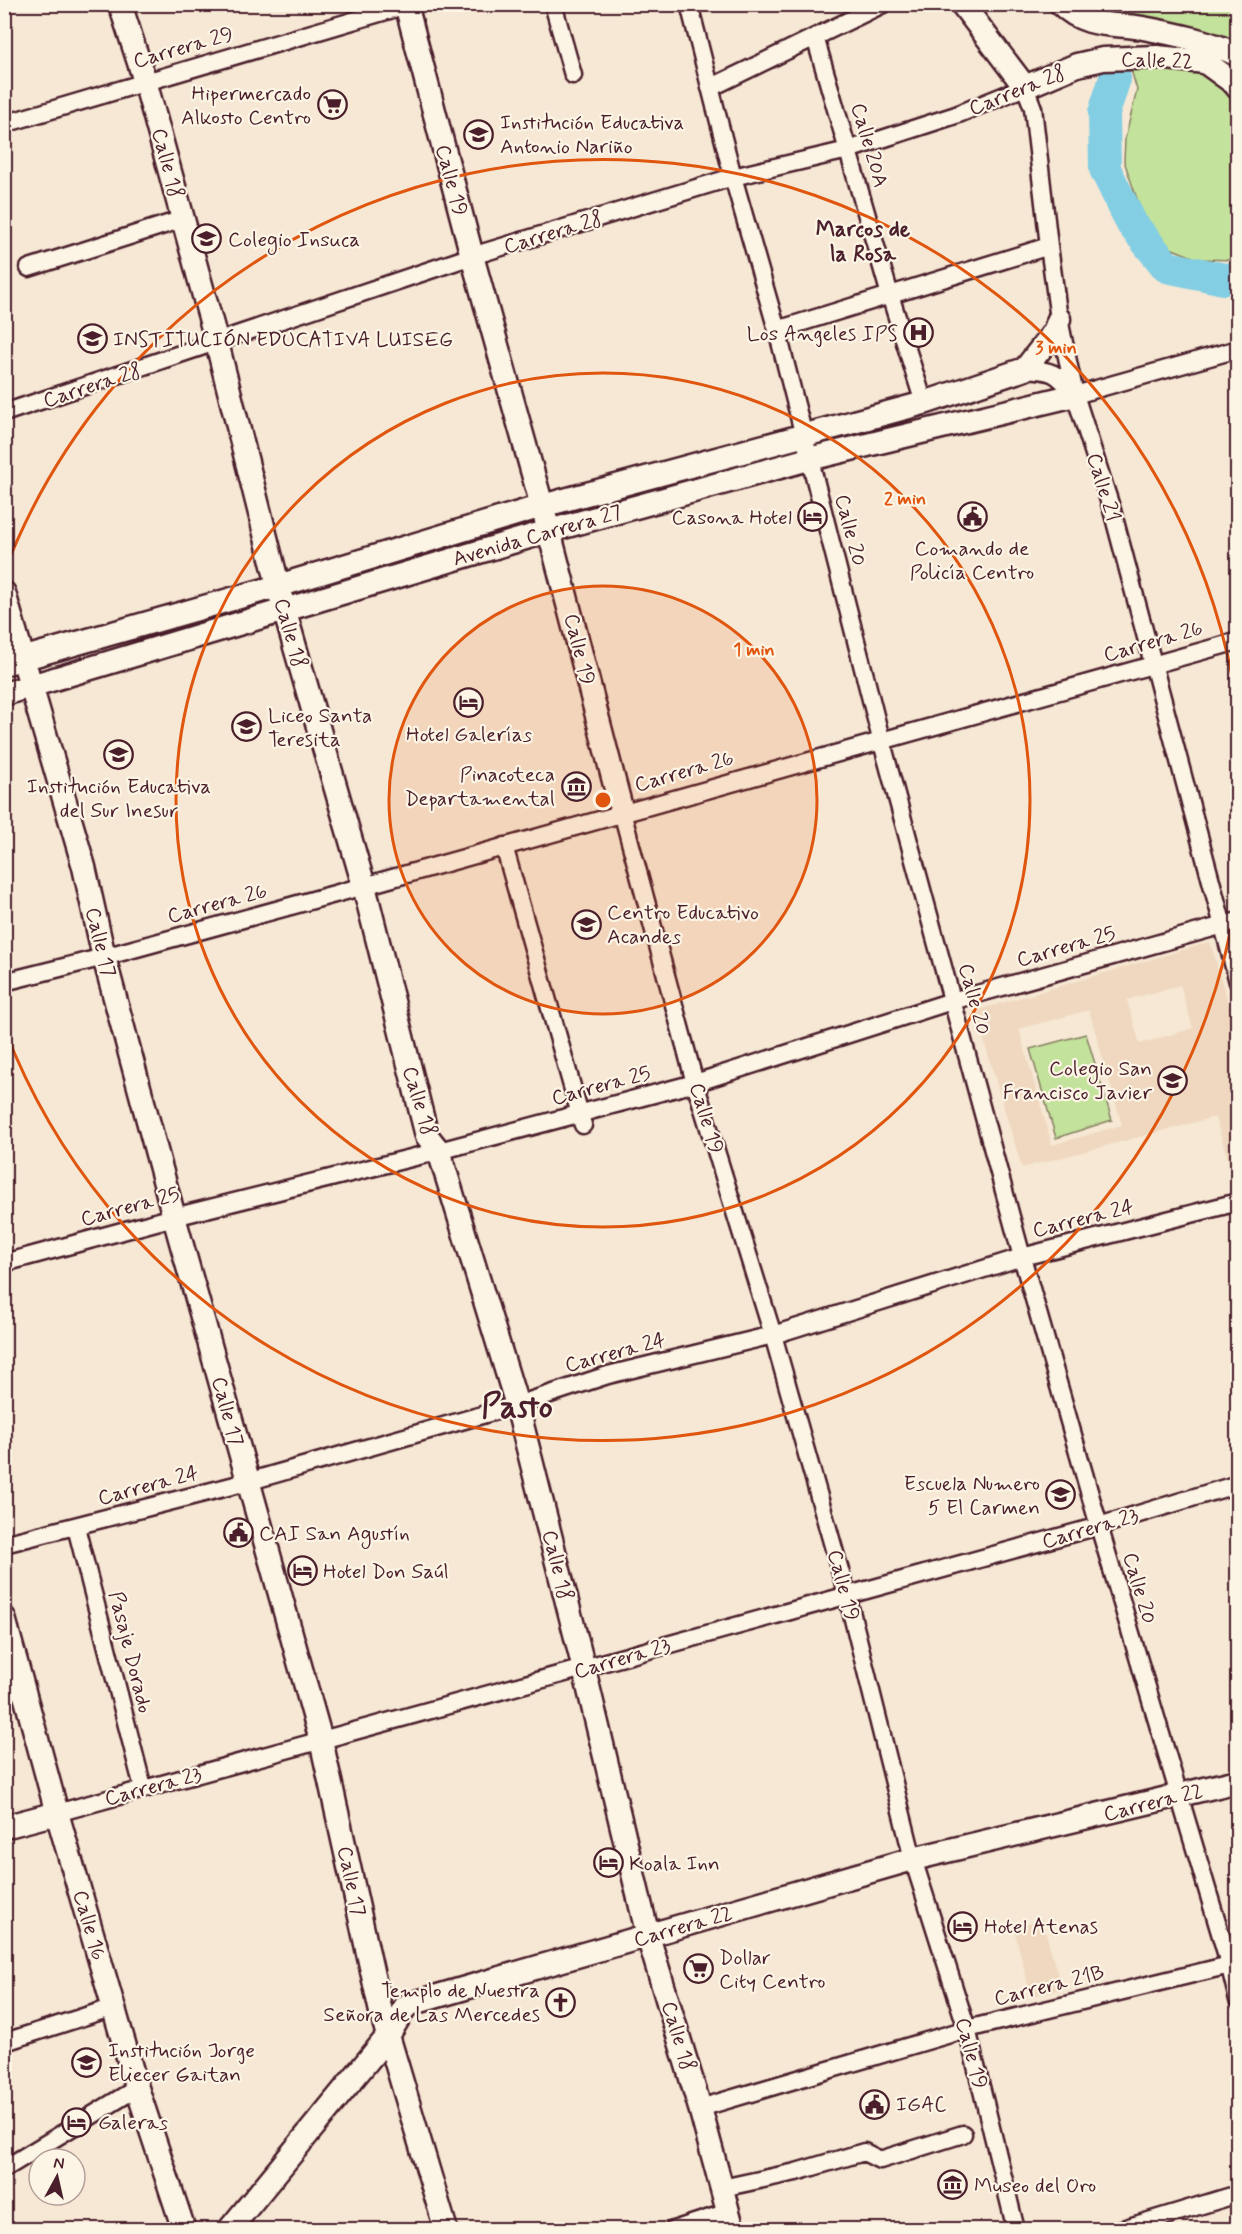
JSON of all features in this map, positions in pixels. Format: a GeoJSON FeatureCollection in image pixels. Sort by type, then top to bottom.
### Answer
{"type":"FeatureCollection","features":[{"type":"Feature","properties":{"kind":"street","name":"Calle 18"},"geometry":{"type":"LineString","coordinates":[[120,4],[146,81],[217,344],[284,609],[364,886],[426,1136],[439,1152],[516,1405],[584,1669],[648,1936],[700,2108],[730,2221]]}},
{"type":"Feature","properties":{"kind":"street"},"geometry":{"type":"LineString","coordinates":[[553,4],[573,75]]}},
{"type":"Feature","properties":{"kind":"street","name":"Calle 20"},"geometry":{"type":"LineString","coordinates":[[689,4],[733,177],[777,330],[802,436],[881,740],[1022,1257],[1178,1796],[1233,1963],[1238,2000]]}},
{"type":"Feature","properties":{"kind":"street"},"geometry":{"type":"LineString","coordinates":[[710,88],[883,4]]}},
{"type":"Feature","properties":{"kind":"street","name":"Calle 21"},"geometry":{"type":"LineString","coordinates":[[962,4],[1025,87],[1033,108],[1048,246],[1059,319],[1075,395],[1112,510],[1230,923],[1238,982]]}},
{"type":"Feature","properties":{"kind":"street"},"geometry":{"type":"LineString","coordinates":[[1060,4],[1072,16],[1096,23],[1162,32],[1224,48],[1238,55]]}},
{"type":"Feature","properties":{"kind":"street","name":"Carrera 29"},"geometry":{"type":"LineString","coordinates":[[4,124],[407,5]]}},
{"type":"Feature","properties":{"kind":"street","name":"Calle 19"},"geometry":{"type":"LineString","coordinates":[[407,5],[472,256],[549,531],[695,1083],[773,1335],[847,1595],[913,1859],[967,2029],[1016,2229]]}},
{"type":"Feature","properties":{"kind":"street","name":"Calle 20A"},"geometry":{"type":"LineString","coordinates":[[815,37],[890,296],[924,403]]}},
{"type":"Feature","properties":{"kind":"street","name":"Calle 22"},"geometry":{"type":"LineString","coordinates":[[1103,58],[1157,57],[1205,62],[1238,88]]}},
{"type":"Feature","properties":{"kind":"street","name":"Carrera 28"},"geometry":{"type":"LineString","coordinates":[[4,413],[217,344],[472,256],[733,177],[848,150],[956,114],[1077,65],[1103,58]]}},
{"type":"Feature","properties":{"kind":"street"},"geometry":{"type":"LineString","coordinates":[[29,268],[183,219]]}},
{"type":"Feature","properties":{"kind":"street"},"geometry":{"type":"LineString","coordinates":[[777,330],[1048,246]]}},
{"type":"Feature","properties":{"kind":"street"},"geometry":{"type":"LineString","coordinates":[[1025,369],[1054,332],[1059,319]]}},
{"type":"Feature","properties":{"kind":"street","name":"Avenida Carrera 27"},"geometry":{"type":"LineString","coordinates":[[4,694],[549,531],[809,459],[1075,395],[1238,349]]}},
{"type":"Feature","properties":{"kind":"street","name":"Avenida Carrera 27"},"geometry":{"type":"LineString","coordinates":[[14,662],[278,586],[542,506],[924,403],[1025,369],[1060,376],[1075,395]]}},
{"type":"Feature","properties":{"kind":"street","name":"Calle 17"},"geometry":{"type":"LineString","coordinates":[[4,593],[14,662],[30,687],[84,867],[104,957],[174,1217],[321,1740],[381,2012],[446,2229]]}},
{"type":"Feature","properties":{"kind":"street","name":"Carrera 26"},"geometry":{"type":"LineString","coordinates":[[4,982],[364,886],[1238,641]]}},
{"type":"Feature","properties":{"kind":"street"},"geometry":{"type":"LineString","coordinates":[[504,846],[582,1120]]}},
{"type":"Feature","properties":{"kind":"street","name":"Carrera 25"},"geometry":{"type":"LineString","coordinates":[[4,1263],[174,1217],[439,1152],[582,1120],[952,1001],[1230,923]]}},
{"type":"Feature","properties":{"kind":"street","name":"Carrera 24"},"geometry":{"type":"LineString","coordinates":[[4,1544],[247,1482],[516,1405],[608,1375],[773,1335],[1022,1257],[1238,1202]]}},
{"type":"Feature","properties":{"kind":"street","name":"Carrera 23"},"geometry":{"type":"LineString","coordinates":[[4,1827],[1099,1526],[1238,1484]]}},
{"type":"Feature","properties":{"kind":"street","name":"Pasaje Dorado"},"geometry":{"type":"LineString","coordinates":[[76,1527],[143,1788]]}},
{"type":"Feature","properties":{"kind":"street","name":"Calle 16"},"geometry":{"type":"LineString","coordinates":[[4,1618],[57,1813],[137,2088],[184,2229]]}},
{"type":"Feature","properties":{"kind":"street","name":"Carrera 22"},"geometry":{"type":"LineString","coordinates":[[229,2229],[388,2036],[405,2007],[410,2004],[913,1859],[1238,1781]]}},
{"type":"Feature","properties":{"kind":"street","name":"Carrera 21B"},"geometry":{"type":"LineString","coordinates":[[700,2108],[967,2029],[1233,1963]]}},
{"type":"Feature","properties":{"kind":"street"},"geometry":{"type":"LineString","coordinates":[[5,2042],[114,2007]]}},
{"type":"Feature","properties":{"kind":"street"},"geometry":{"type":"LineString","coordinates":[[4,2169],[137,2088]]}},
{"type":"Feature","properties":{"kind":"street"},"geometry":{"type":"LineString","coordinates":[[722,2188],[796,2172],[864,2152],[880,2160],[963,2133]]}},
{"type":"Feature","properties":{"kind":"street"},"geometry":{"type":"LineString","coordinates":[[1119,2229],[1238,2194]]}},
{"type":"Feature","properties":{"kind":"street"},"geometry":{"type":"LineString","coordinates":[[674,2229],[730,2221]]}},
{"type":"Feature","properties":{"kind":"shaded area","name":"Colegio San Francisco Javier"},"geometry":{"type":"Polygon","coordinates":[[[1210,942],[1237,1033],[1237,1189],[1215,1117],[1022,1168],[975,1011],[1210,942]],[[1180,985],[1127,1000],[1140,1044],[1193,1028],[1180,985]],[[1089,1010],[1019,1029],[1052,1145],[1122,1125],[1089,1010]]]}},
{"type":"Feature","properties":{"kind":"shaded area"},"geometry":{"type":"Polygon","coordinates":[[[1042,1919],[1062,1989],[1031,1996],[1014,1929],[1042,1919]]]}},
{"type":"Feature","properties":{"kind":"green space"},"geometry":{"type":"Polygon","coordinates":[[[1115,5],[1237,5],[1237,55],[1141,28],[1115,5]]]}},
{"type":"Feature","properties":{"kind":"green space"},"geometry":{"type":"Polygon","coordinates":[[[1130,66],[1197,71],[1223,86],[1237,106],[1237,260],[1198,259],[1165,246],[1145,222],[1124,161],[1125,139],[1137,90],[1130,66]]]}},
{"type":"Feature","properties":{"kind":"green space"},"geometry":{"type":"Polygon","coordinates":[[[1086,1034],[1112,1120],[1056,1138],[1030,1049],[1086,1034]]]}},
{"type":"Feature","properties":{"kind":"waterway"},"geometry":{"type":"LineString","coordinates":[[1115,78],[1104,113],[1105,169],[1132,224],[1167,267],[1224,279],[1238,278]]}},
{"type":"Feature","properties":{"kind":"place","name":"Hipermercado Alkosto Centro"},"geometry":{"type":"Point","coordinates":[332,105]}},
{"type":"Feature","properties":{"kind":"place","name":"Institución Educativa Antonio Nariño"},"geometry":{"type":"Point","coordinates":[479,134]}},
{"type":"Feature","properties":{"kind":"place","name":"Colegio Insuca"},"geometry":{"type":"Point","coordinates":[207,239]}},
{"type":"Feature","properties":{"kind":"place","name":"Los Angeles IPS"},"geometry":{"type":"Point","coordinates":[919,333]}},
{"type":"Feature","properties":{"kind":"place","name":"INSTITUCIÓN EDUCATIVA LUISEG"},"geometry":{"type":"Point","coordinates":[92,339]}},
{"type":"Feature","properties":{"kind":"place","name":"Casona Hotel"},"geometry":{"type":"Point","coordinates":[813,517]}},
{"type":"Feature","properties":{"kind":"place","name":"Comando de Policía Centro"},"geometry":{"type":"Point","coordinates":[972,517]}},
{"type":"Feature","properties":{"kind":"place","name":"Hotel Galerías"},"geometry":{"type":"Point","coordinates":[469,703]}},
{"type":"Feature","properties":{"kind":"place","name":"Liceo Santa Teresita"},"geometry":{"type":"Point","coordinates":[247,727]}},
{"type":"Feature","properties":{"kind":"place","name":"Institución Educativa del Sur Inesur"},"geometry":{"type":"Point","coordinates":[119,755]}},
{"type":"Feature","properties":{"kind":"place","name":"Pinacoteca Departamental"},"geometry":{"type":"Point","coordinates":[576,786]}},
{"type":"Feature","properties":{"kind":"place","name":"Centro Educativo Acandes"},"geometry":{"type":"Point","coordinates":[586,924]}},
{"type":"Feature","properties":{"kind":"place","name":"Colegio San Francisco Javier"},"geometry":{"type":"Point","coordinates":[1173,1080]}},
{"type":"Feature","properties":{"kind":"place","name":"Escuela Numero 5 El Carmen"},"geometry":{"type":"Point","coordinates":[1061,1495]}},
{"type":"Feature","properties":{"kind":"place","name":"CAI San Agustín"},"geometry":{"type":"Point","coordinates":[238,1533]}},
{"type":"Feature","properties":{"kind":"place","name":"Hotel Don Saúl"},"geometry":{"type":"Point","coordinates":[302,1571]}},
{"type":"Feature","properties":{"kind":"place","name":"Koala Inn"},"geometry":{"type":"Point","coordinates":[608,1863]}},
{"type":"Feature","properties":{"kind":"place","name":"Hotel Atenas"},"geometry":{"type":"Point","coordinates":[963,1926]}},
{"type":"Feature","properties":{"kind":"place","name":"Dollar City Centro"},"geometry":{"type":"Point","coordinates":[698,1969]}},
{"type":"Feature","properties":{"kind":"place","name":"Templo de Nuestra Señora de Las Mercedes"},"geometry":{"type":"Point","coordinates":[561,2002]}},
{"type":"Feature","properties":{"kind":"place","name":"Institución Jorge Eliecer Gaitan"},"geometry":{"type":"Point","coordinates":[87,2062]}},
{"type":"Feature","properties":{"kind":"place","name":"IGAC"},"geometry":{"type":"Point","coordinates":[875,2104]}},
{"type":"Feature","properties":{"kind":"place","name":"Galeras"},"geometry":{"type":"Point","coordinates":[77,2122]}},
{"type":"Feature","properties":{"kind":"place","name":"Museo del Oro"},"geometry":{"type":"Point","coordinates":[953,2185]}},
{"type":"Feature","properties":{"kind":"district","name":"Marcos de la Rosa"},"geometry":{"type":"Point","coordinates":[863,240]}},
{"type":"Feature","properties":{"kind":"district","name":"Pasto"},"geometry":{"type":"Point","coordinates":[517,1405]}}]}
